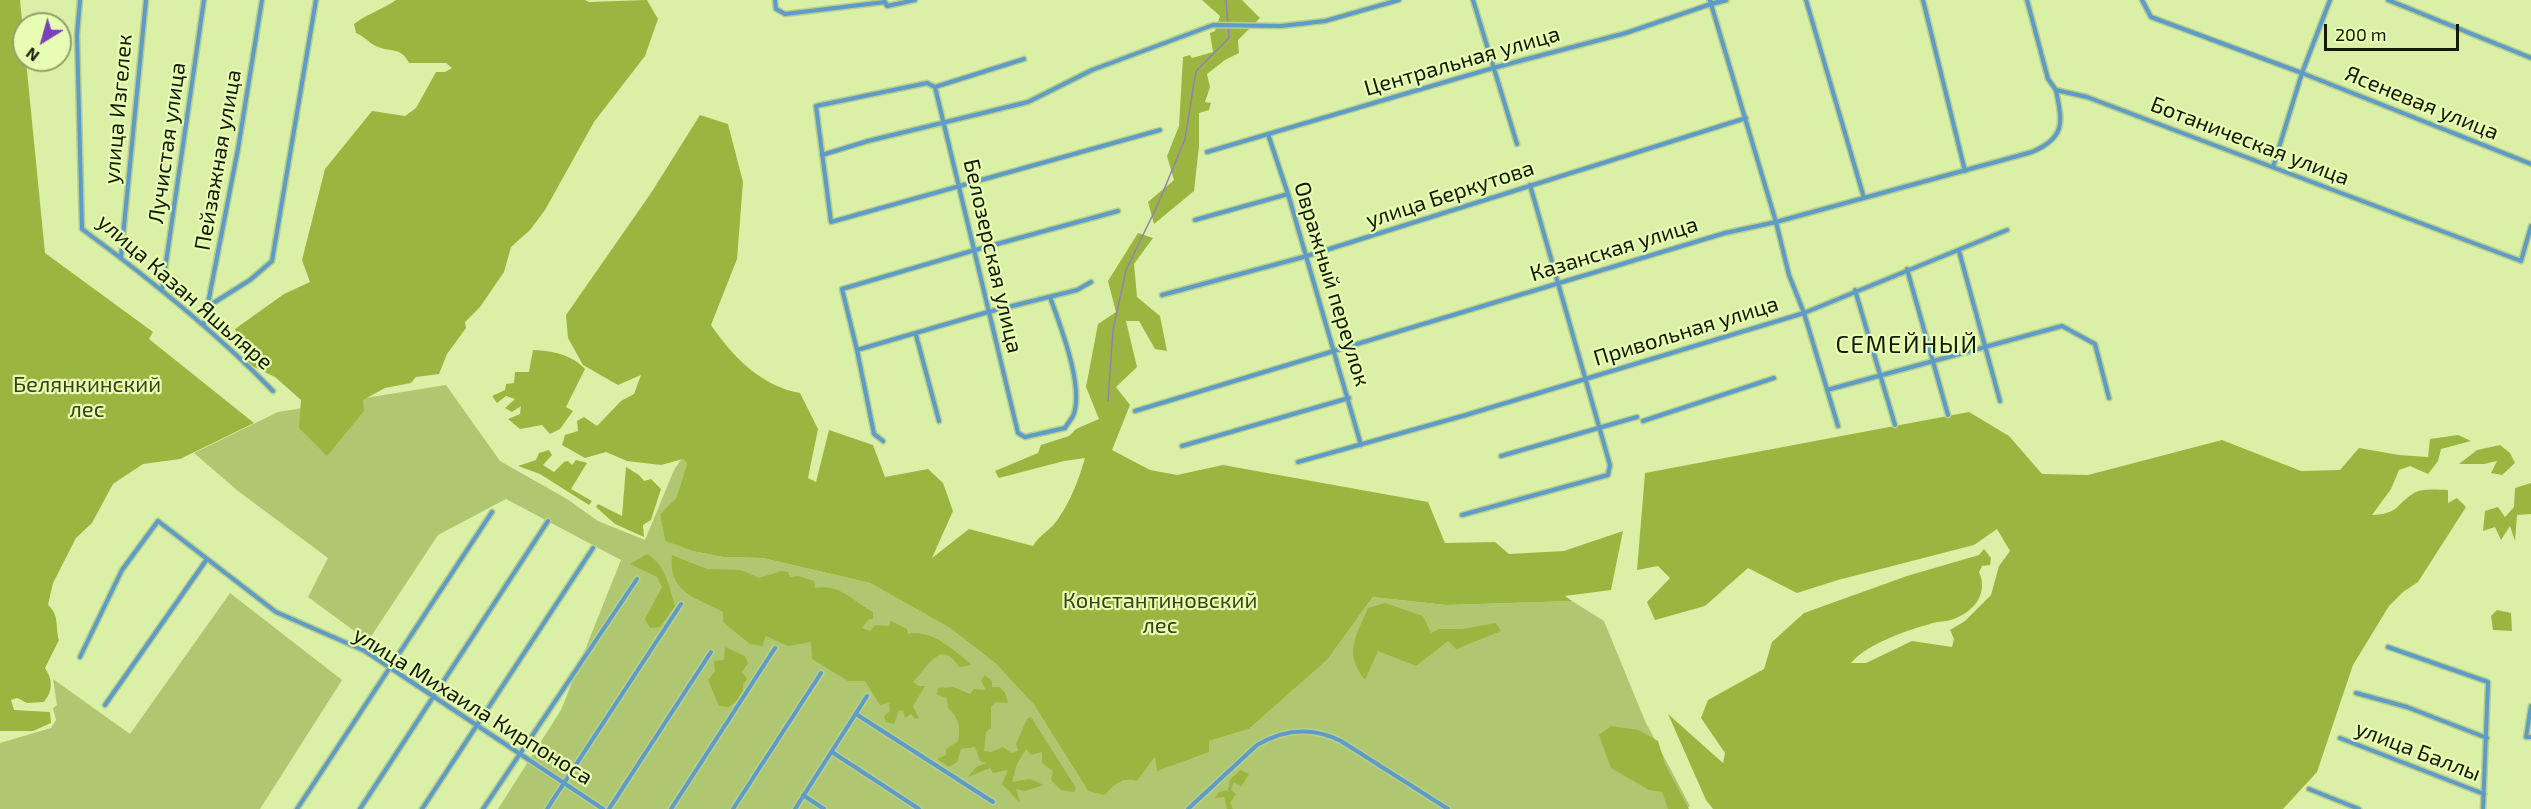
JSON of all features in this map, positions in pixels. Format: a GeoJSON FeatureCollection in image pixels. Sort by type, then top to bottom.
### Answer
{"type":"FeatureCollection","features":[{"type":"Feature","properties":{"kind":"street","name":"улица Казан Яшьляре"},"geometry":{"type":"LineString","coordinates":[[80,0],[77,35],[82,229],[121,257],[204,325],[234,351],[273,391]]}},
{"type":"Feature","properties":{"kind":"street","name":"улица Изгелек"},"geometry":{"type":"LineString","coordinates":[[121,257],[146,0]]}},
{"type":"Feature","properties":{"kind":"street","name":"Лучистая улица"},"geometry":{"type":"LineString","coordinates":[[162,291],[204,0]]}},
{"type":"Feature","properties":{"kind":"street","name":"Пейзажная улица"},"geometry":{"type":"LineString","coordinates":[[204,325],[238,149],[262,0]]}},
{"type":"Feature","properties":{"kind":"street","name":"улица Казан Яшьляре"},"geometry":{"type":"LineString","coordinates":[[207,307],[250,280],[272,261],[316,0]]}},
{"type":"Feature","properties":{"kind":"street"},"geometry":{"type":"LineString","coordinates":[[775,0],[776,9],[784,14],[885,2],[886,6],[915,0]]}},
{"type":"Feature","properties":{"kind":"street"},"geometry":{"type":"LineString","coordinates":[[822,155],[868,141],[1028,102],[1092,70],[1214,25],[1281,26],[1325,21],[1399,0]]}},
{"type":"Feature","properties":{"kind":"street"},"geometry":{"type":"LineString","coordinates":[[1473,0],[1517,144]]}},
{"type":"Feature","properties":{"kind":"street","name":"Центральная улица"},"geometry":{"type":"LineString","coordinates":[[1207,152],[1493,68],[1626,33],[1710,2],[1726,0]]}},
{"type":"Feature","properties":{"kind":"street"},"geometry":{"type":"LineString","coordinates":[[1806,0],[1864,198]]}},
{"type":"Feature","properties":{"kind":"street"},"geometry":{"type":"LineString","coordinates":[[1923,0],[1965,171]]}},
{"type":"Feature","properties":{"kind":"street"},"geometry":{"type":"LineString","coordinates":[[2027,0],[2049,79],[2056,90]]}},
{"type":"Feature","properties":{"kind":"street","name":"Ясеневая улица"},"geometry":{"type":"LineString","coordinates":[[2142,0],[2151,18],[2302,73],[2531,164]]}},
{"type":"Feature","properties":{"kind":"street"},"geometry":{"type":"LineString","coordinates":[[2273,167],[2302,73],[2330,0]]}},
{"type":"Feature","properties":{"kind":"street"},"geometry":{"type":"LineString","coordinates":[[2388,0],[2531,58]]}},
{"type":"Feature","properties":{"kind":"street","name":"Привольная улица"},"geometry":{"type":"LineString","coordinates":[[1298,462],[1804,313],[1789,275],[1746,118],[1710,2]]}},
{"type":"Feature","properties":{"kind":"street"},"geometry":{"type":"LineString","coordinates":[[1024,59],[935,87],[927,83],[816,106],[831,222],[1160,130]]}},
{"type":"Feature","properties":{"kind":"street","name":"Белозерская улица"},"geometry":{"type":"LineString","coordinates":[[935,87],[1018,433],[1025,437],[1065,428],[1074,415],[1075,388],[1072,368],[1050,297]]}},
{"type":"Feature","properties":{"kind":"street","name":"Казанская улица"},"geometry":{"type":"LineString","coordinates":[[1135,411],[1725,233],[1776,222],[2032,152],[2058,134],[2062,123],[2056,90]]}},
{"type":"Feature","properties":{"kind":"street","name":"Ботаническая улица"},"geometry":{"type":"LineString","coordinates":[[2056,90],[2087,97],[2521,261],[2531,226]]}},
{"type":"Feature","properties":{"kind":"street","name":"улица Беркутова"},"geometry":{"type":"LineString","coordinates":[[1162,295],[1307,256],[1746,118]]}},
{"type":"Feature","properties":{"kind":"street","name":"Овражный переулок"},"geometry":{"type":"LineString","coordinates":[[1268,134],[1307,256],[1361,445]]}},
{"type":"Feature","properties":{"kind":"street"},"geometry":{"type":"LineString","coordinates":[[1462,514],[1608,475],[1610,465],[1530,185]]}},
{"type":"Feature","properties":{"kind":"street"},"geometry":{"type":"LineString","coordinates":[[1195,220],[1288,194]]}},
{"type":"Feature","properties":{"kind":"street"},"geometry":{"type":"LineString","coordinates":[[883,441],[874,434],[842,289],[1118,211]]}},
{"type":"Feature","properties":{"kind":"street"},"geometry":{"type":"LineString","coordinates":[[1838,426],[1804,313],[1855,290],[1959,251],[2007,230]]}},
{"type":"Feature","properties":{"kind":"street"},"geometry":{"type":"LineString","coordinates":[[1959,251],[2000,401]]}},
{"type":"Feature","properties":{"kind":"street"},"geometry":{"type":"LineString","coordinates":[[1907,270],[1931,363],[1948,415]]}},
{"type":"Feature","properties":{"kind":"street"},"geometry":{"type":"LineString","coordinates":[[857,350],[988,312],[1077,290],[1091,282]]}},
{"type":"Feature","properties":{"kind":"street"},"geometry":{"type":"LineString","coordinates":[[1855,290],[1879,378],[1895,425]]}},
{"type":"Feature","properties":{"kind":"street"},"geometry":{"type":"LineString","coordinates":[[1827,390],[1879,378],[2062,326],[2095,344],[2109,398]]}},
{"type":"Feature","properties":{"kind":"street"},"geometry":{"type":"LineString","coordinates":[[916,334],[939,421]]}},
{"type":"Feature","properties":{"kind":"street"},"geometry":{"type":"LineString","coordinates":[[1643,421],[1774,378]]}},
{"type":"Feature","properties":{"kind":"street"},"geometry":{"type":"LineString","coordinates":[[1182,446],[1349,398]]}},
{"type":"Feature","properties":{"kind":"street"},"geometry":{"type":"LineString","coordinates":[[1501,456],[1637,417]]}},
{"type":"Feature","properties":{"kind":"street"},"geometry":{"type":"LineString","coordinates":[[297,809],[492,512]]}},
{"type":"Feature","properties":{"kind":"street","name":"улица Михаила Кирпоноса"},"geometry":{"type":"LineString","coordinates":[[80,657],[122,570],[158,521],[276,612],[365,651],[603,809]]}},
{"type":"Feature","properties":{"kind":"street"},"geometry":{"type":"LineString","coordinates":[[360,809],[548,521]]}},
{"type":"Feature","properties":{"kind":"street"},"geometry":{"type":"LineString","coordinates":[[422,809],[593,548]]}},
{"type":"Feature","properties":{"kind":"street"},"geometry":{"type":"LineString","coordinates":[[105,705],[207,558]]}},
{"type":"Feature","properties":{"kind":"street"},"geometry":{"type":"LineString","coordinates":[[483,809],[637,579]]}},
{"type":"Feature","properties":{"kind":"street"},"geometry":{"type":"LineString","coordinates":[[547,809],[681,604]]}},
{"type":"Feature","properties":{"kind":"street"},"geometry":{"type":"LineString","coordinates":[[2388,647],[2488,682],[2483,809]]}},
{"type":"Feature","properties":{"kind":"street"},"geometry":{"type":"LineString","coordinates":[[671,809],[775,648]]}},
{"type":"Feature","properties":{"kind":"street"},"geometry":{"type":"LineString","coordinates":[[609,809],[711,652]]}},
{"type":"Feature","properties":{"kind":"street"},"geometry":{"type":"LineString","coordinates":[[733,809],[821,673]]}},
{"type":"Feature","properties":{"kind":"street"},"geometry":{"type":"LineString","coordinates":[[2356,693],[2407,707],[2487,738]]}},
{"type":"Feature","properties":{"kind":"street"},"geometry":{"type":"LineString","coordinates":[[795,809],[867,696]]}},
{"type":"Feature","properties":{"kind":"street"},"geometry":{"type":"LineString","coordinates":[[2528,737],[2531,706]]}},
{"type":"Feature","properties":{"kind":"street"},"geometry":{"type":"LineString","coordinates":[[856,714],[993,802]]}},
{"type":"Feature","properties":{"kind":"street"},"geometry":{"type":"LineString","coordinates":[[1188,809],[1257,745],[1270,737],[1305,730],[1325,733],[1341,741],[1448,809]]}},
{"type":"Feature","properties":{"kind":"street","name":"улица Баллы"},"geometry":{"type":"LineString","coordinates":[[2340,738],[2484,794]]}},
{"type":"Feature","properties":{"kind":"street"},"geometry":{"type":"LineString","coordinates":[[831,752],[919,809]]}},
{"type":"Feature","properties":{"kind":"street"},"geometry":{"type":"LineString","coordinates":[[2309,789],[2359,809]]}},
{"type":"Feature","properties":{"kind":"street"},"geometry":{"type":"LineString","coordinates":[[803,795],[824,809]]}},
{"type":"Feature","properties":{"kind":"green space","name":"Белянкинский лес"},"geometry":{"type":"Polygon","coordinates":[[[0,0],[20,0],[21,12],[12,12],[12,72],[27,72],[45,253],[153,332],[149,339],[254,423],[180,459],[143,464],[113,484],[92,523],[76,538],[53,583],[48,605],[56,617],[59,640],[45,668],[51,681],[49,694],[44,702],[27,703],[17,698],[11,700],[14,710],[50,712],[51,723],[33,731],[0,731],[0,0]]]}},
{"type":"Feature","properties":{"kind":"green space"},"geometry":{"type":"Polygon","coordinates":[[[396,0],[585,0],[589,2],[647,0],[658,19],[645,56],[594,122],[545,210],[530,230],[511,247],[504,272],[480,307],[465,322],[466,328],[447,354],[439,374],[416,377],[411,383],[385,388],[363,400],[364,411],[327,456],[299,428],[301,400],[275,377],[248,364],[235,329],[284,294],[310,282],[302,260],[325,169],[372,111],[405,116],[416,108],[436,72],[445,72],[452,68],[446,63],[409,63],[399,52],[376,46],[356,33],[354,24],[396,0]]]}},
{"type":"Feature","properties":{"kind":"green space"},"geometry":{"type":"Polygon","coordinates":[[[1202,0],[1242,0],[1260,18],[1238,40],[1239,53],[1225,60],[1207,74],[1210,87],[1205,102],[1211,103],[1209,110],[1199,113],[1199,146],[1194,191],[1154,224],[1148,202],[1174,180],[1167,156],[1179,126],[1183,57],[1190,55],[1192,58],[1213,52],[1210,33],[1215,31],[1220,16],[1202,0]]]}},
{"type":"Feature","properties":{"kind":"green space","name":"Константиновский лес"},"geometry":{"type":"Polygon","coordinates":[[[700,115],[728,124],[743,182],[737,259],[711,325],[749,368],[773,384],[800,393],[818,429],[808,478],[816,482],[829,430],[873,445],[885,477],[928,469],[943,483],[953,511],[932,558],[969,529],[1033,546],[1063,512],[1085,458],[1064,461],[999,478],[995,471],[1038,453],[1041,445],[1069,436],[1076,429],[1099,419],[1086,387],[1098,324],[1116,312],[1108,281],[1138,233],[1153,238],[1134,264],[1137,297],[1160,316],[1167,351],[1155,349],[1139,321],[1126,321],[1137,367],[1116,387],[1130,405],[1112,450],[1150,470],[1177,475],[1223,465],[1428,502],[1445,543],[1495,542],[1509,554],[1564,551],[1623,531],[1611,590],[1565,596],[1572,601],[1446,605],[1373,597],[1327,660],[1249,729],[1209,741],[1209,752],[1157,771],[1155,757],[1137,781],[1119,782],[1105,795],[1088,791],[1034,705],[996,664],[950,628],[870,583],[763,558],[723,557],[692,551],[665,541],[660,514],[676,498],[687,464],[683,459],[661,465],[627,461],[606,452],[585,458],[562,445],[565,435],[578,431],[577,421],[584,417],[597,426],[621,401],[634,394],[641,375],[618,385],[583,365],[568,338],[566,315],[651,193],[700,115]]]}},
{"type":"Feature","properties":{"kind":"green space"},"geometry":{"type":"Polygon","coordinates":[[[533,350],[561,354],[574,360],[585,369],[566,407],[573,411],[560,429],[550,434],[542,425],[520,429],[508,419],[520,414],[521,406],[512,412],[505,408],[515,399],[506,396],[497,403],[492,396],[505,390],[506,384],[514,383],[515,372],[529,372],[533,350]]]}},
{"type":"Feature","properties":{"kind":"green space"},"geometry":{"type":"Polygon","coordinates":[[[446,385],[500,461],[567,499],[598,521],[645,540],[674,470],[682,458],[687,464],[676,498],[660,514],[665,541],[692,551],[723,557],[763,558],[870,583],[950,628],[996,664],[1034,705],[1088,791],[1120,781],[1137,780],[1156,756],[1157,770],[1209,741],[1249,729],[1327,660],[1373,597],[1446,605],[1572,601],[1604,621],[1645,721],[1690,806],[1685,809],[498,809],[561,710],[621,560],[506,499],[438,535],[368,641],[308,597],[328,558],[238,491],[194,453],[278,412],[446,385]]]}},
{"type":"Feature","properties":{"kind":"green space"},"geometry":{"type":"Polygon","coordinates":[[[1969,412],[2009,436],[2042,474],[2088,475],[2222,440],[2301,471],[2340,470],[2359,448],[2428,457],[2430,439],[2458,435],[2471,441],[2441,449],[2438,461],[2428,474],[2410,466],[2399,470],[2391,489],[2372,515],[2392,511],[2414,493],[2426,490],[2448,490],[2448,503],[2457,498],[2466,507],[2418,582],[2403,592],[2389,606],[2353,665],[2317,772],[2283,809],[1713,809],[1706,800],[1668,714],[1723,763],[1725,753],[1701,718],[1708,700],[1764,669],[1772,642],[1804,613],[1907,576],[1979,555],[1984,549],[1991,558],[1990,565],[1982,566],[1979,572],[1982,588],[1972,608],[1951,620],[1935,622],[1878,643],[1851,663],[1866,663],[1912,641],[1952,647],[1954,639],[1950,630],[1965,621],[1991,595],[1999,566],[2010,551],[1997,529],[1974,545],[1838,580],[1797,593],[1748,568],[1705,606],[1655,620],[1647,602],[1670,578],[1658,566],[1637,570],[1645,473],[1969,412]]]}},
{"type":"Feature","properties":{"kind":"green space"},"geometry":{"type":"Polygon","coordinates":[[[2500,445],[2510,453],[2515,463],[2502,475],[2491,473],[2497,461],[2484,464],[2459,464],[2477,450],[2500,445]]]}},
{"type":"Feature","properties":{"kind":"green space"},"geometry":{"type":"Polygon","coordinates":[[[549,450],[552,455],[543,465],[554,472],[564,462],[568,461],[572,465],[576,460],[587,463],[571,489],[592,501],[589,505],[540,474],[518,466],[536,460],[539,453],[549,450]]]}},
{"type":"Feature","properties":{"kind":"green space"},"geometry":{"type":"Polygon","coordinates":[[[626,467],[644,481],[651,479],[661,489],[651,520],[643,525],[644,537],[615,524],[596,507],[598,504],[622,516],[626,467]]]}},
{"type":"Feature","properties":{"kind":"green space"},"geometry":{"type":"Polygon","coordinates":[[[2531,483],[2531,514],[2517,515],[2515,541],[2510,526],[2501,540],[2495,527],[2483,531],[2485,511],[2498,507],[2505,517],[2514,507],[2515,488],[2531,483]]]}},
{"type":"Feature","properties":{"kind":"green space"},"geometry":{"type":"Polygon","coordinates":[[[647,554],[662,570],[675,606],[660,627],[650,628],[645,619],[662,587],[657,577],[630,564],[647,554]]]}},
{"type":"Feature","properties":{"kind":"green space"},"geometry":{"type":"Polygon","coordinates":[[[672,555],[707,569],[741,570],[759,578],[782,571],[788,572],[790,577],[798,576],[814,581],[815,588],[839,590],[873,612],[873,619],[869,619],[862,628],[870,631],[875,625],[888,626],[891,621],[907,629],[908,634],[925,634],[943,642],[972,665],[959,667],[952,658],[946,655],[935,658],[913,682],[918,686],[925,686],[913,706],[919,718],[915,719],[911,714],[905,718],[903,711],[899,710],[894,724],[886,722],[884,716],[890,711],[889,703],[880,705],[865,681],[848,681],[812,659],[811,642],[788,646],[766,636],[762,646],[750,644],[723,622],[723,612],[694,597],[679,586],[674,578],[672,555]]]}},
{"type":"Feature","properties":{"kind":"green space"},"geometry":{"type":"Polygon","coordinates":[[[230,593],[342,680],[260,809],[0,809],[0,743],[51,728],[56,720],[53,708],[57,705],[53,679],[130,734],[230,593]]]}},
{"type":"Feature","properties":{"kind":"green space"},"geometry":{"type":"Polygon","coordinates":[[[1385,603],[1423,616],[1431,633],[1439,629],[1463,629],[1496,623],[1501,631],[1456,649],[1448,641],[1416,666],[1378,651],[1365,680],[1354,661],[1356,636],[1368,608],[1385,603]]]}},
{"type":"Feature","properties":{"kind":"green space"},"geometry":{"type":"Polygon","coordinates":[[[2497,610],[2511,613],[2512,631],[2493,630],[2491,616],[2497,610]]]}},
{"type":"Feature","properties":{"kind":"green space"},"geometry":{"type":"Polygon","coordinates":[[[725,647],[745,656],[748,663],[742,672],[747,679],[743,684],[743,695],[729,707],[719,706],[708,680],[715,671],[714,661],[724,660],[725,647]]]}},
{"type":"Feature","properties":{"kind":"green space"},"geometry":{"type":"Polygon","coordinates":[[[985,675],[992,681],[992,687],[1000,687],[1005,693],[1008,703],[996,702],[991,707],[991,728],[986,732],[984,751],[991,752],[1003,747],[1011,753],[1018,751],[1016,744],[1027,719],[1031,717],[1076,788],[1074,792],[1061,790],[1051,780],[1053,771],[1042,763],[1042,752],[1031,755],[1026,749],[1017,764],[1012,782],[1030,779],[1044,785],[1025,791],[1016,789],[1020,803],[1002,784],[1008,770],[993,773],[990,768],[968,777],[976,767],[986,763],[980,761],[975,747],[961,749],[957,762],[949,767],[937,759],[946,755],[946,749],[958,741],[959,732],[957,719],[948,708],[947,698],[937,695],[938,688],[953,687],[970,694],[974,689],[986,690],[981,680],[985,675]]]}},
{"type":"Feature","properties":{"kind":"green space"},"geometry":{"type":"Polygon","coordinates":[[[1611,726],[1638,730],[1658,741],[1665,764],[1689,809],[1668,809],[1662,792],[1649,790],[1611,768],[1599,735],[1611,726]]]}},
{"type":"Feature","properties":{"kind":"green space"},"geometry":{"type":"Polygon","coordinates":[[[1240,770],[1249,774],[1241,787],[1234,782],[1231,790],[1236,794],[1230,803],[1233,809],[1227,809],[1224,797],[1215,798],[1219,792],[1228,790],[1230,780],[1240,770]]]}},
{"type":"Feature","properties":{"kind":"waterway"},"geometry":{"type":"LineString","coordinates":[[1108,401],[1113,330],[1126,270],[1158,204],[1185,139],[1196,71],[1229,38],[1226,0]]}},
{"type":"Feature","properties":{"kind":"district","name":"СЕМЕЙНЫЙ"},"geometry":{"type":"Point","coordinates":[1907,345]}}]}
